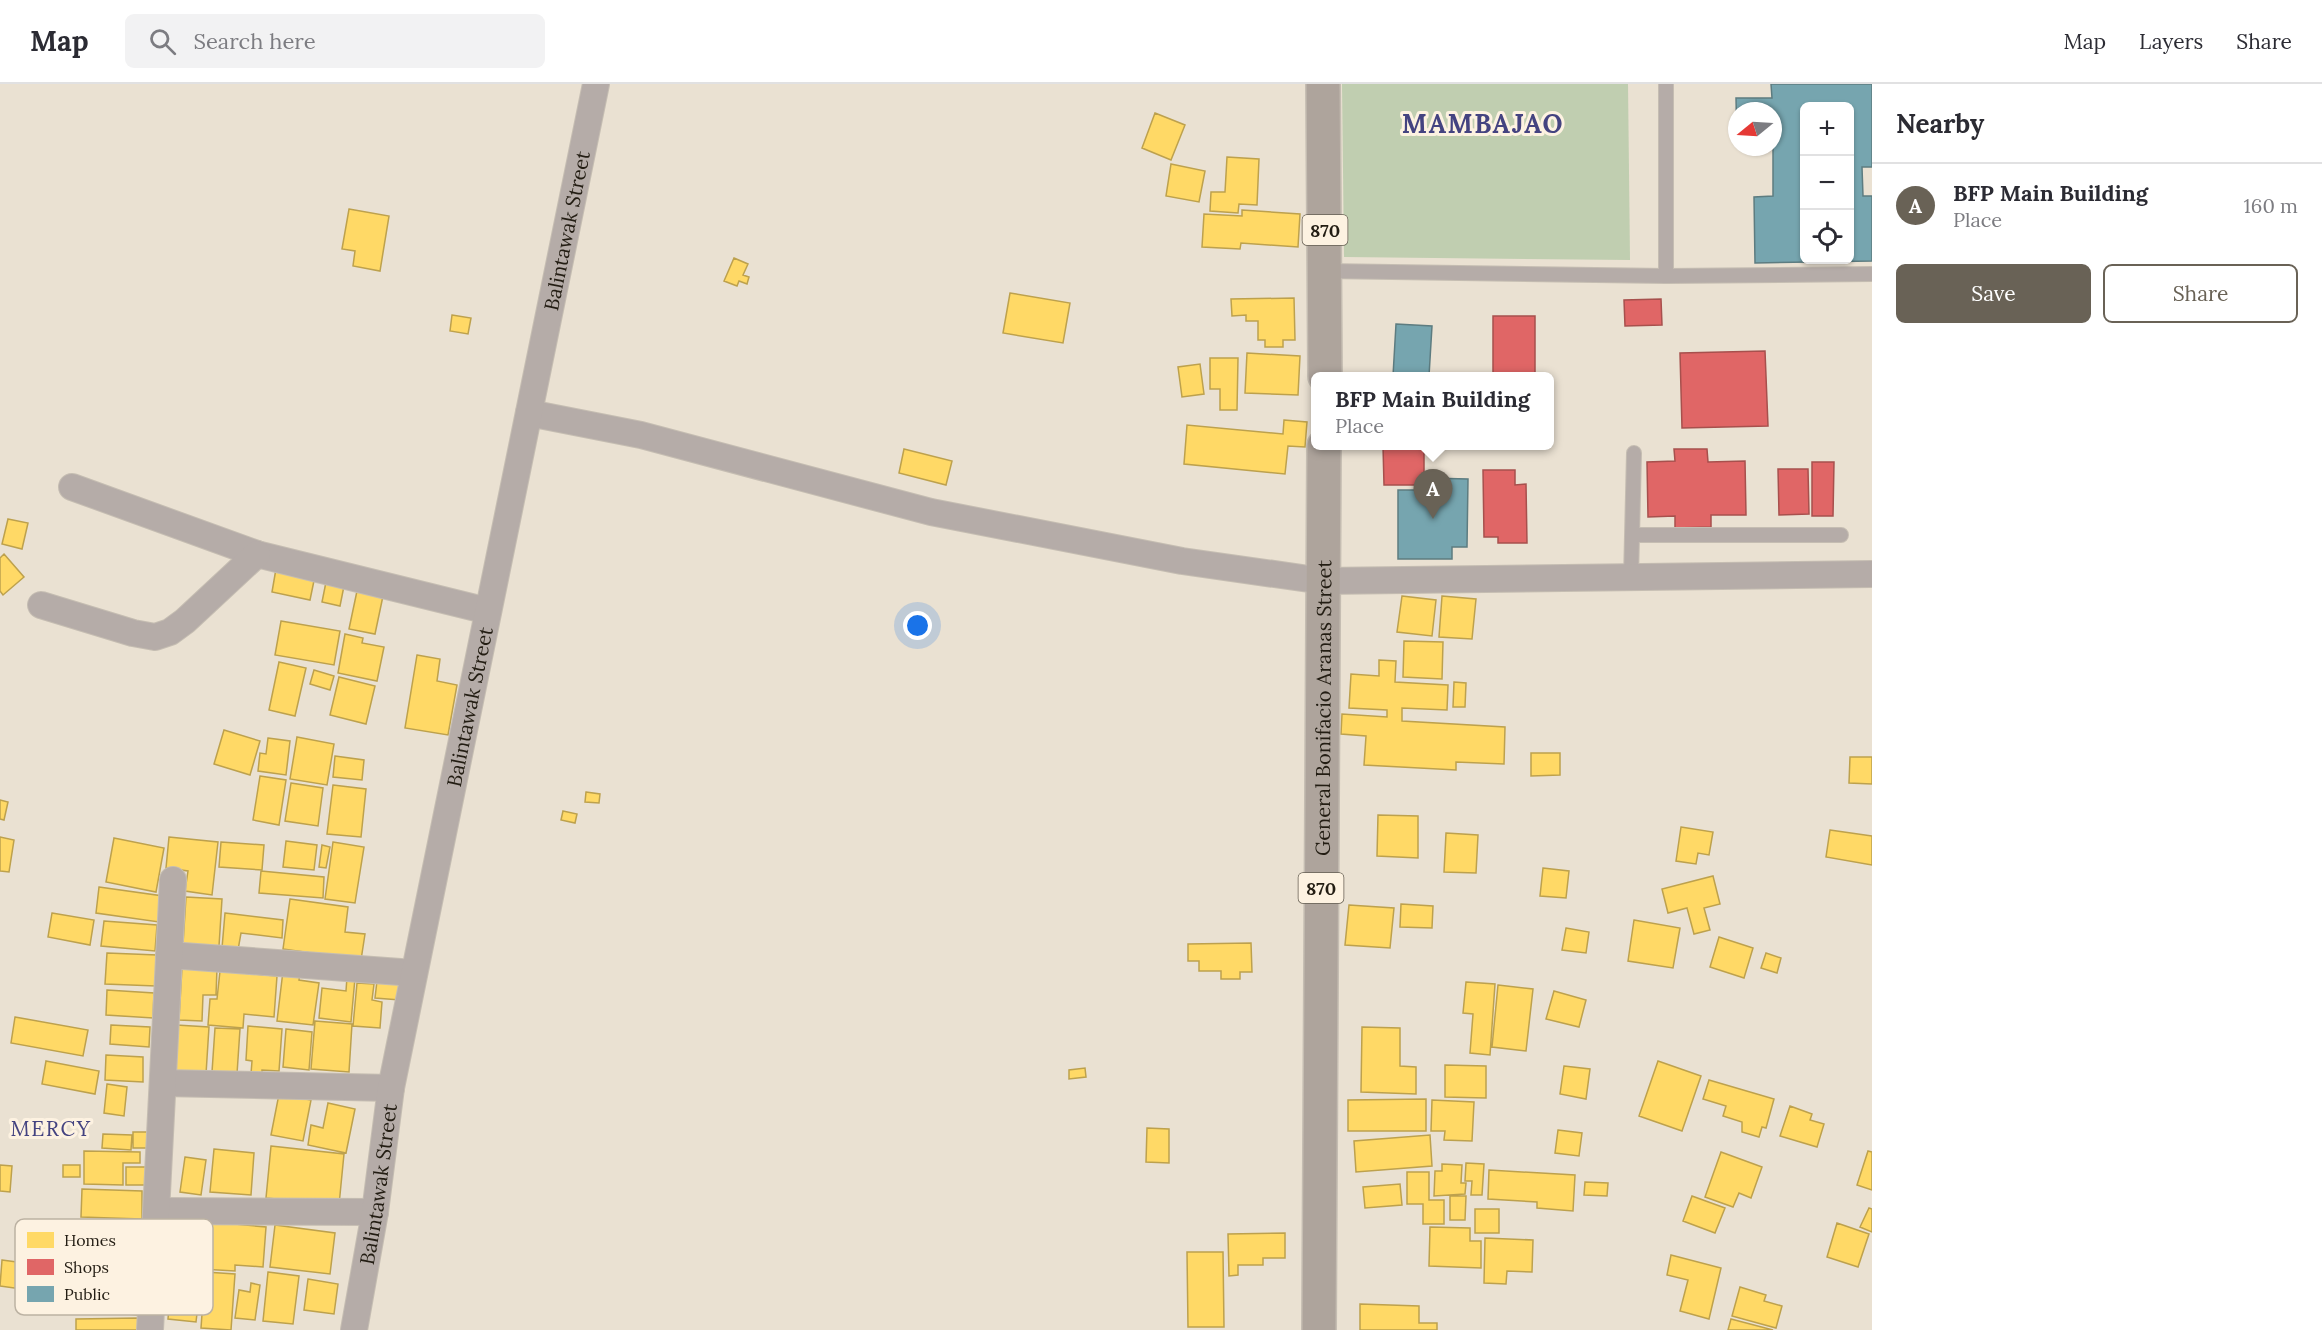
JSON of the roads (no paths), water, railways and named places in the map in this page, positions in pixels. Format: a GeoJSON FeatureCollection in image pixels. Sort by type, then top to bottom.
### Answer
{"type":"FeatureCollection","features":[{"type":"Feature","properties":{"kind":"main road","name":"870"},"geometry":{"type":"LineString","coordinates":[[1323,84],[1325,372]]}},
{"type":"Feature","properties":{"kind":"main road","name":"General Bonifacio Aranas Street"},"geometry":{"type":"LineString","coordinates":[[1319,1330],[1324,450]]}},
{"type":"Feature","properties":{"kind":"street","name":"Balintawak Street"},"geometry":{"type":"LineString","coordinates":[[354,1330],[375,1212],[391,1088],[596,84]]}},
{"type":"Feature","properties":{"kind":"street"},"geometry":{"type":"LineString","coordinates":[[529,413],[641,435],[931,512],[1182,561],[1323,581],[1872,574]]}},
{"type":"Feature","properties":{"kind":"street"},"geometry":{"type":"LineString","coordinates":[[72,487],[257,554],[488,611]]}},
{"type":"Feature","properties":{"kind":"street"},"geometry":{"type":"LineString","coordinates":[[41,605],[133,633],[155,637],[170,632],[185,621],[257,554]]}},
{"type":"Feature","properties":{"kind":"street"},"geometry":{"type":"LineString","coordinates":[[157,1219],[173,880]]}},
{"type":"Feature","properties":{"kind":"street"},"geometry":{"type":"LineString","coordinates":[[170,955],[414,973]]}},
{"type":"Feature","properties":{"kind":"street"},"geometry":{"type":"LineString","coordinates":[[163,1083],[391,1088]]}},
{"type":"Feature","properties":{"kind":"street"},"geometry":{"type":"LineString","coordinates":[[157,1211],[375,1212]]}},
{"type":"Feature","properties":{"kind":"street"},"geometry":{"type":"LineString","coordinates":[[150,1330],[151,1315]]}},
{"type":"Feature","properties":{"kind":"lane"},"geometry":{"type":"LineString","coordinates":[[1666,84],[1666,276]]}},
{"type":"Feature","properties":{"kind":"lane"},"geometry":{"type":"LineString","coordinates":[[1325,271],[1666,276],[1872,274]]}},
{"type":"Feature","properties":{"kind":"lane"},"geometry":{"type":"LineString","coordinates":[[1631,578],[1634,453]]}},
{"type":"Feature","properties":{"kind":"lane"},"geometry":{"type":"LineString","coordinates":[[1632,535],[1841,535]]}},
{"type":"Feature","properties":{"kind":"place","name":"BFP Main Building"},"geometry":{"type":"Point","coordinates":[1433,519]}},
{"type":"Feature","properties":{"kind":"district","name":"MAMBAJAO"},"geometry":{"type":"Point","coordinates":[1483,123]}},
{"type":"Feature","properties":{"kind":"district","name":"MERCY"},"geometry":{"type":"Point","coordinates":[51,1128]}}]}
